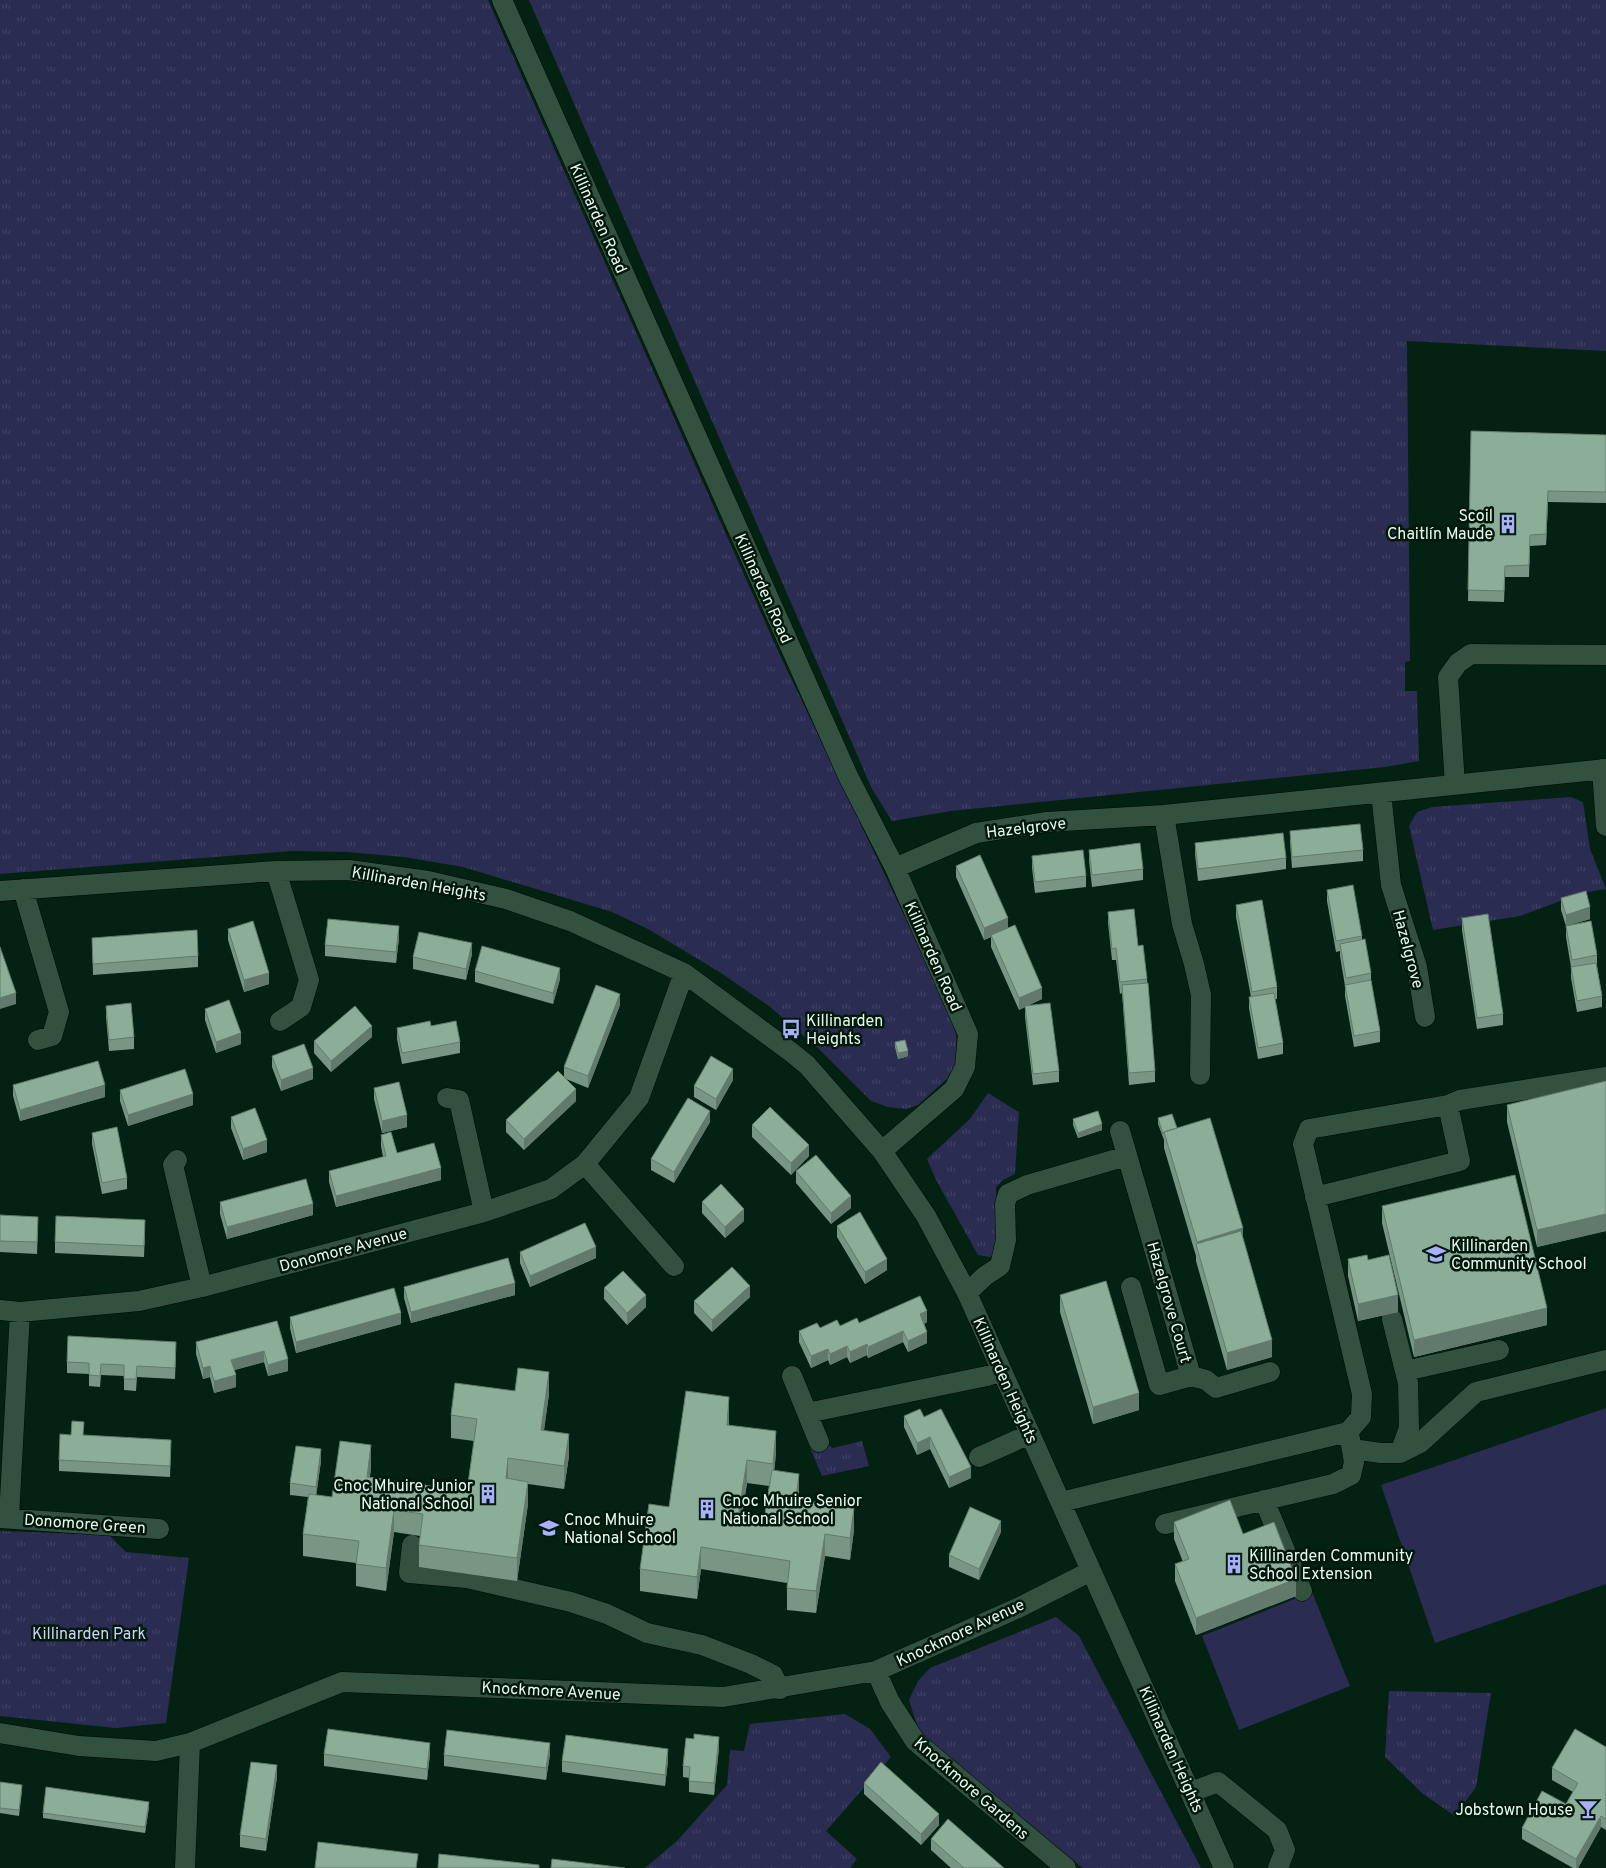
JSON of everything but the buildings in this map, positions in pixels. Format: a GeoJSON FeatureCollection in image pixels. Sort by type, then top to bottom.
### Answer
{"type":"FeatureCollection","features":[{"type":"Feature","properties":{"kind":"street","name":"Killinarden Road"},"geometry":{"type":"LineString","coordinates":[[502,0],[848,776],[895,868],[968,1034],[965,1067],[954,1090],[882,1151]]}},
{"type":"Feature","properties":{"kind":"street"},"geometry":{"type":"LineString","coordinates":[[1455,785],[1448,677],[1458,663],[1471,654],[1606,655]]}},
{"type":"Feature","properties":{"kind":"street","name":"Hazelgrove"},"geometry":{"type":"LineString","coordinates":[[895,868],[976,833],[1047,822],[1164,815],[1604,769],[1606,826]]}},
{"type":"Feature","properties":{"kind":"street","name":"Hazelgrove"},"geometry":{"type":"LineString","coordinates":[[1381,793],[1391,885],[1417,967],[1425,1017]]}},
{"type":"Feature","properties":{"kind":"street"},"geometry":{"type":"LineString","coordinates":[[1164,815],[1182,924],[1194,964],[1200,996],[1200,1075]]}},
{"type":"Feature","properties":{"kind":"street","name":"Killinarden Heights"},"geometry":{"type":"LineString","coordinates":[[0,891],[276,871],[349,870],[428,881],[506,899],[570,921],[684,973],[807,1065],[882,1151],[926,1216],[967,1294],[1224,1868]]}},
{"type":"Feature","properties":{"kind":"street"},"geometry":{"type":"LineString","coordinates":[[276,871],[309,980],[301,1007],[280,1022]]}},
{"type":"Feature","properties":{"kind":"street"},"geometry":{"type":"LineString","coordinates":[[23,889],[59,1012],[52,1036],[38,1040]]}},
{"type":"Feature","properties":{"kind":"street","name":"Donomore Avenue"},"geometry":{"type":"LineString","coordinates":[[0,1310],[20,1312],[139,1301],[202,1287],[484,1212],[551,1189],[585,1164],[639,1098],[684,973]]}},
{"type":"Feature","properties":{"kind":"street"},"geometry":{"type":"LineString","coordinates":[[1165,1524],[1333,1484],[1351,1475],[1354,1462],[1350,1441],[1361,1417],[1362,1394],[1303,1144],[1310,1129],[1448,1105],[1460,1100],[1606,1077]]}},
{"type":"Feature","properties":{"kind":"street"},"geometry":{"type":"LineString","coordinates":[[447,1098],[459,1100],[484,1212]]}},
{"type":"Feature","properties":{"kind":"street"},"geometry":{"type":"LineString","coordinates":[[1315,1197],[1460,1161],[1448,1105]]}},
{"type":"Feature","properties":{"kind":"street","name":"Hazelgrove Court"},"geometry":{"type":"LineString","coordinates":[[1120,1131],[1191,1376],[1159,1385],[1131,1287]]}},
{"type":"Feature","properties":{"kind":"street"},"geometry":{"type":"LineString","coordinates":[[967,1294],[985,1276],[1000,1266],[1006,1240],[1005,1204],[1008,1194],[1027,1185],[1128,1156]]}},
{"type":"Feature","properties":{"kind":"street"},"geometry":{"type":"LineString","coordinates":[[177,1160],[173,1165],[202,1287]]}},
{"type":"Feature","properties":{"kind":"street"},"geometry":{"type":"LineString","coordinates":[[585,1164],[674,1266]]}},
{"type":"Feature","properties":{"kind":"street","name":"Donomore Green"},"geometry":{"type":"LineString","coordinates":[[20,1312],[5,1518],[159,1529]]}},
{"type":"Feature","properties":{"kind":"street"},"geometry":{"type":"LineString","coordinates":[[1392,1319],[1408,1383],[1409,1428],[1400,1453]]}},
{"type":"Feature","properties":{"kind":"street"},"geometry":{"type":"LineString","coordinates":[[1406,1371],[1499,1350]]}},
{"type":"Feature","properties":{"kind":"street"},"geometry":{"type":"LineString","coordinates":[[1061,1502],[1350,1441],[1380,1453],[1400,1453],[1420,1443],[1476,1392],[1606,1360]]}},
{"type":"Feature","properties":{"kind":"street"},"geometry":{"type":"LineString","coordinates":[[807,1413],[988,1376],[1002,1371]]}},
{"type":"Feature","properties":{"kind":"street"},"geometry":{"type":"LineString","coordinates":[[1191,1376],[1206,1380],[1216,1388],[1270,1372]]}},
{"type":"Feature","properties":{"kind":"street"},"geometry":{"type":"LineString","coordinates":[[792,1376],[819,1442]]}},
{"type":"Feature","properties":{"kind":"street"},"geometry":{"type":"LineString","coordinates":[[979,1457],[1030,1434]]}},
{"type":"Feature","properties":{"kind":"street"},"geometry":{"type":"LineString","coordinates":[[1264,1500],[1302,1591]]}},
{"type":"Feature","properties":{"kind":"street"},"geometry":{"type":"LineString","coordinates":[[412,1545],[409,1573],[467,1578],[572,1602],[607,1614],[648,1633],[702,1646],[751,1664],[773,1676],[780,1689]]}},
{"type":"Feature","properties":{"kind":"street","name":"Knockmore Avenue"},"geometry":{"type":"LineString","coordinates":[[0,1733],[79,1746],[156,1751],[190,1743],[342,1682],[723,1697],[780,1689],[876,1671],[1018,1608],[1091,1571]]}},
{"type":"Feature","properties":{"kind":"street","name":"Knockmore Gardens"},"geometry":{"type":"LineString","coordinates":[[876,1671],[890,1702],[915,1741],[1066,1868]]}},
{"type":"Feature","properties":{"kind":"street"},"geometry":{"type":"LineString","coordinates":[[185,1868],[190,1743]]}},
{"type":"Feature","properties":{"kind":"street"},"geometry":{"type":"LineString","coordinates":[[1191,1792],[1218,1782],[1277,1830],[1285,1850],[1278,1868]]}},
{"type":"Feature","properties":{"kind":"green space"},"geometry":{"type":"Polygon","coordinates":[[[0,0],[488,0],[778,651],[945,1001],[956,1034],[957,1054],[954,1068],[948,1078],[918,1105],[906,1109],[888,1107],[871,1101],[819,1049],[769,1006],[718,971],[648,929],[612,912],[463,867],[404,857],[347,852],[292,851],[0,874],[0,0]]]}},
{"type":"Feature","properties":{"kind":"green space"},"geometry":{"type":"Polygon","coordinates":[[[529,0],[1606,0],[1606,351],[1407,341],[1410,661],[1405,662],[1405,691],[1417,691],[1419,761],[1385,767],[951,811],[892,821],[872,789],[529,0]]]}},
{"type":"Feature","properties":{"kind":"green space"},"geometry":{"type":"Polygon","coordinates":[[[1571,797],[1583,802],[1590,849],[1606,889],[1582,893],[1520,916],[1433,930],[1409,826],[1417,812],[1432,807],[1571,797]]]}},
{"type":"Feature","properties":{"kind":"green space"},"geometry":{"type":"Polygon","coordinates":[[[988,1093],[1019,1112],[1015,1174],[1003,1180],[996,1187],[998,1243],[996,1252],[990,1257],[978,1255],[936,1180],[927,1159],[970,1119],[988,1093]]]}},
{"type":"Feature","properties":{"kind":"green space"},"geometry":{"type":"Polygon","coordinates":[[[1606,1408],[1606,1584],[1435,1643],[1381,1485],[1606,1408]]]}},
{"type":"Feature","properties":{"kind":"green space"},"geometry":{"type":"Polygon","coordinates":[[[862,1441],[869,1466],[822,1476],[810,1448],[828,1445],[833,1448],[862,1441]]]}},
{"type":"Feature","properties":{"kind":"green space","name":"Killinarden Park"},"geometry":{"type":"Polygon","coordinates":[[[0,1531],[109,1535],[126,1552],[189,1558],[166,1723],[116,1728],[0,1716],[0,1531]]]}},
{"type":"Feature","properties":{"kind":"green space"},"geometry":{"type":"Polygon","coordinates":[[[1312,1592],[1350,1686],[1239,1730],[1202,1636],[1312,1592]]]}},
{"type":"Feature","properties":{"kind":"green space"},"geometry":{"type":"Polygon","coordinates":[[[1056,1617],[1079,1636],[1201,1868],[1083,1868],[920,1735],[909,1700],[918,1681],[930,1668],[1056,1617]]]}},
{"type":"Feature","properties":{"kind":"green space"},"geometry":{"type":"Polygon","coordinates":[[[1389,1691],[1491,1693],[1476,1787],[1455,1816],[1423,1794],[1385,1757],[1389,1691]]]}},
{"type":"Feature","properties":{"kind":"green space"},"geometry":{"type":"Polygon","coordinates":[[[845,1714],[870,1729],[891,1757],[826,1831],[857,1859],[850,1868],[645,1868],[678,1840],[727,1785],[730,1750],[744,1751],[750,1724],[845,1714]]]}},
{"type":"Feature","properties":{"kind":"place","name":"Scoil Chaitlín Maude"},"geometry":{"type":"Point","coordinates":[1508,524]}},
{"type":"Feature","properties":{"kind":"place","name":"Killinarden Heights"},"geometry":{"type":"Point","coordinates":[791,1029]}},
{"type":"Feature","properties":{"kind":"place","name":"Killinarden Community School"},"geometry":{"type":"Point","coordinates":[1436,1254]}},
{"type":"Feature","properties":{"kind":"place","name":"Cnoc Mhuire Junior National School"},"geometry":{"type":"Point","coordinates":[488,1494]}},
{"type":"Feature","properties":{"kind":"place","name":"Cnoc Mhuire Senior National School"},"geometry":{"type":"Point","coordinates":[707,1509]}},
{"type":"Feature","properties":{"kind":"place","name":"Cnoc Mhuire National School"},"geometry":{"type":"Point","coordinates":[549,1528]}},
{"type":"Feature","properties":{"kind":"place","name":"Killinarden Community School Extension"},"geometry":{"type":"Point","coordinates":[1234,1564]}},
{"type":"Feature","properties":{"kind":"place","name":"Jobstown House"},"geometry":{"type":"Point","coordinates":[1588,1809]}}]}
